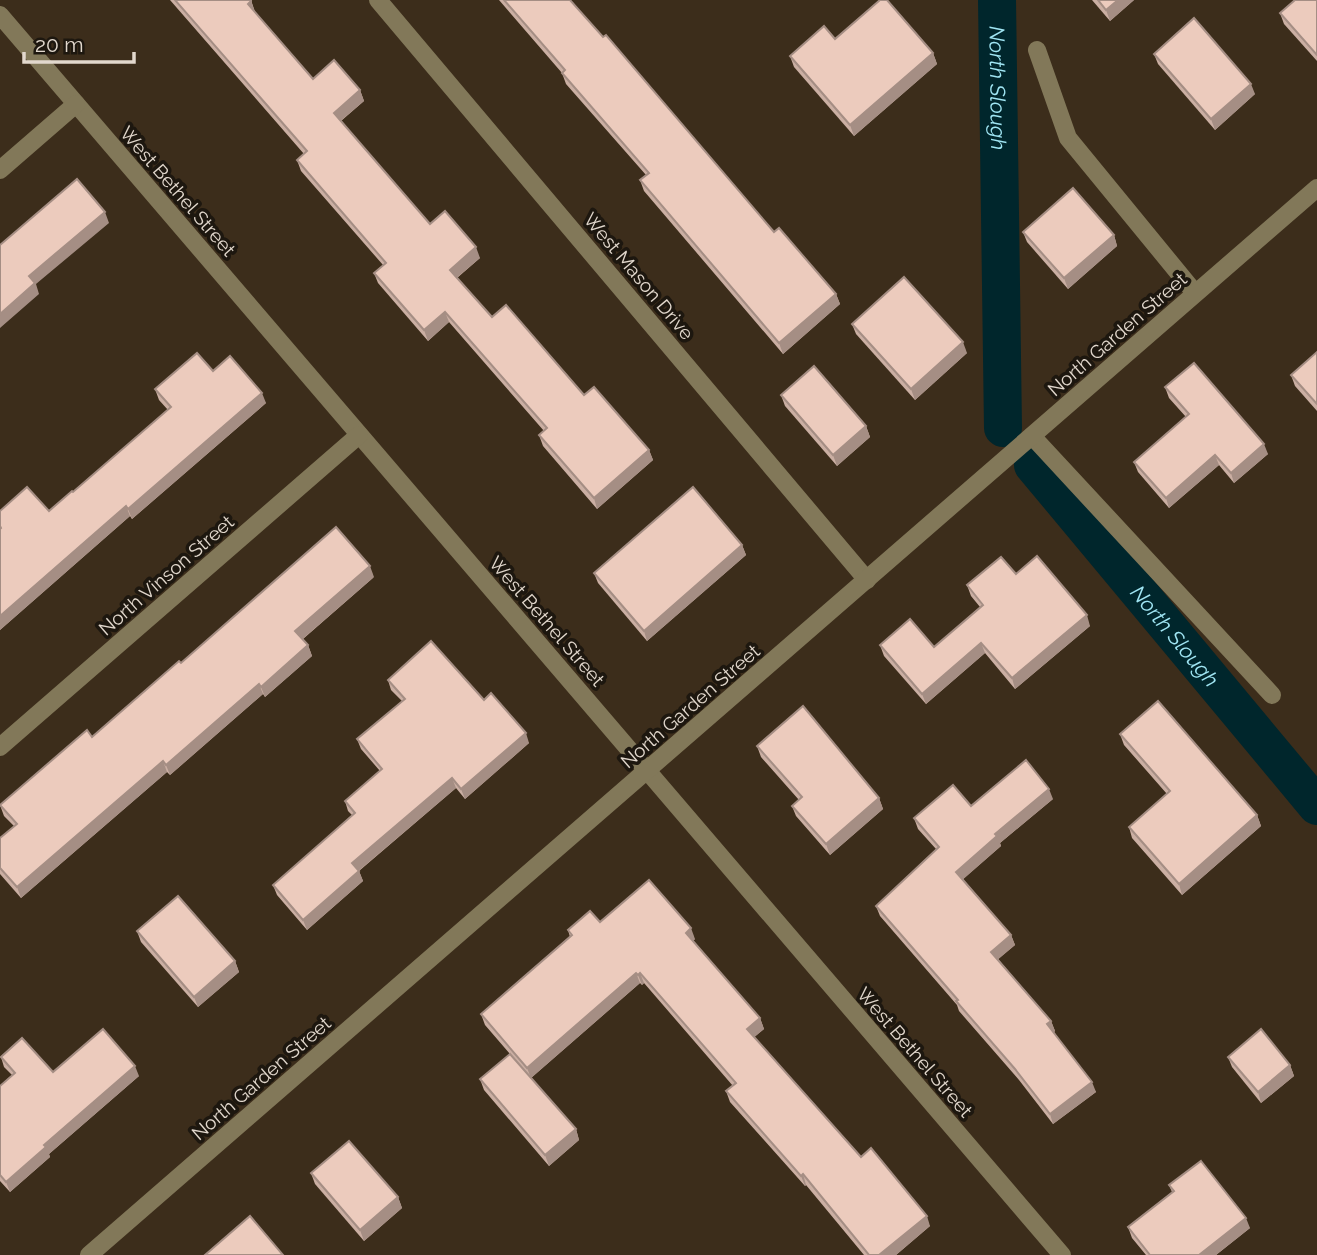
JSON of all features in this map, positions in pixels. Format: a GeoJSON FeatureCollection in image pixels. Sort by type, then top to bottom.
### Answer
{"type":"FeatureCollection","features":[{"type":"Feature","properties":{"kind":"street","name":"West Mason Drive"},"geometry":{"type":"LineString","coordinates":[[378,0],[867,580]]}},
{"type":"Feature","properties":{"kind":"street","name":"West Bethel Street"},"geometry":{"type":"LineString","coordinates":[[0,15],[1062,1255]]}},
{"type":"Feature","properties":{"kind":"street"},"geometry":{"type":"LineString","coordinates":[[1037,50],[1068,138],[1195,293]]}},
{"type":"Feature","properties":{"kind":"street"},"geometry":{"type":"LineString","coordinates":[[0,170],[76,104]]}},
{"type":"Feature","properties":{"kind":"street","name":"North Garden Street"},"geometry":{"type":"LineString","coordinates":[[89,1255],[1317,188]]}},
{"type":"Feature","properties":{"kind":"street","name":"North Vinson Street"},"geometry":{"type":"LineString","coordinates":[[0,747],[359,435]]}},
{"type":"Feature","properties":{"kind":"street"},"geometry":{"type":"LineString","coordinates":[[1031,436],[1272,695]]}},
{"type":"Feature","properties":{"kind":"building"},"geometry":{"type":"Polygon","coordinates":[[[175,0],[251,0],[248,4],[313,79],[334,60],[360,90],[334,113],[430,224],[445,211],[476,247],[450,270],[492,317],[506,305],[584,395],[594,387],[649,450],[594,498],[539,435],[547,428],[445,312],[424,330],[374,273],[386,263],[297,160],[307,151],[175,0]]]}},
{"type":"Feature","properties":{"kind":"building"},"geometry":{"type":"Polygon","coordinates":[[[504,0],[570,0],[603,37],[606,35],[774,232],[779,228],[836,294],[779,343],[640,180],[649,173],[562,73],[565,70],[504,0]]]}},
{"type":"Feature","properties":{"kind":"building"},"geometry":{"type":"Polygon","coordinates":[[[880,0],[887,0],[933,53],[850,125],[790,56],[824,26],[835,39],[880,0]]]}},
{"type":"Feature","properties":{"kind":"building"},"geometry":{"type":"Polygon","coordinates":[[[1098,0],[1118,0],[1106,10],[1098,0]]]}},
{"type":"Feature","properties":{"kind":"building"},"geometry":{"type":"Polygon","coordinates":[[[1295,0],[1317,0],[1317,55],[1280,13],[1295,0]]]}},
{"type":"Feature","properties":{"kind":"building"},"geometry":{"type":"Polygon","coordinates":[[[1194,18],[1251,84],[1211,119],[1154,54],[1194,18]]]}},
{"type":"Feature","properties":{"kind":"building"},"geometry":{"type":"Polygon","coordinates":[[[77,179],[105,212],[29,276],[35,283],[0,314],[0,245],[77,179]]]}},
{"type":"Feature","properties":{"kind":"building"},"geometry":{"type":"Polygon","coordinates":[[[1073,188],[1114,235],[1064,278],[1023,232],[1073,188]]]}},
{"type":"Feature","properties":{"kind":"building"},"geometry":{"type":"Polygon","coordinates":[[[904,277],[963,342],[911,389],[852,324],[904,277]]]}},
{"type":"Feature","properties":{"kind":"building"},"geometry":{"type":"Polygon","coordinates":[[[1317,352],[1317,404],[1291,375],[1317,352]]]}},
{"type":"Feature","properties":{"kind":"building"},"geometry":{"type":"Polygon","coordinates":[[[197,353],[213,371],[230,356],[262,393],[0,616],[0,511],[27,487],[49,511],[73,492],[171,407],[155,389],[197,353]]]}},
{"type":"Feature","properties":{"kind":"building"},"geometry":{"type":"Polygon","coordinates":[[[1194,363],[1264,444],[1231,473],[1215,455],[1166,498],[1134,462],[1189,414],[1165,387],[1194,363]]]}},
{"type":"Feature","properties":{"kind":"building"},"geometry":{"type":"Polygon","coordinates":[[[814,366],[866,426],[833,455],[781,395],[814,366]]]}},
{"type":"Feature","properties":{"kind":"building"},"geometry":{"type":"Polygon","coordinates":[[[693,487],[742,545],[644,631],[594,573],[693,487]]]}},
{"type":"Feature","properties":{"kind":"building"},"geometry":{"type":"Polygon","coordinates":[[[336,527],[370,566],[295,631],[308,645],[166,765],[163,761],[17,887],[0,868],[0,838],[17,824],[0,805],[87,730],[92,737],[336,527]]]}},
{"type":"Feature","properties":{"kind":"building"},"geometry":{"type":"Polygon","coordinates":[[[1037,556],[1087,615],[1012,678],[981,643],[922,694],[880,645],[910,619],[934,647],[983,605],[967,585],[1001,557],[1016,574],[1037,556]]]}},
{"type":"Feature","properties":{"kind":"building"},"geometry":{"type":"Polygon","coordinates":[[[431,641],[484,700],[491,693],[526,733],[461,789],[452,778],[352,863],[359,871],[303,920],[273,885],[355,813],[345,801],[382,769],[357,739],[405,699],[388,680],[431,641]]]}},
{"type":"Feature","properties":{"kind":"building"},"geometry":{"type":"Polygon","coordinates":[[[1158,701],[1257,815],[1179,884],[1129,827],[1170,791],[1120,734],[1158,701]]]}},
{"type":"Feature","properties":{"kind":"building"},"geometry":{"type":"Polygon","coordinates":[[[803,706],[879,798],[826,844],[792,806],[802,797],[757,746],[803,706]]]}},
{"type":"Feature","properties":{"kind":"building"},"geometry":{"type":"Polygon","coordinates":[[[1026,760],[1049,789],[995,834],[997,836],[956,872],[1011,935],[991,952],[1051,1021],[1047,1024],[1092,1082],[1050,1114],[956,1001],[958,1000],[876,906],[939,847],[914,818],[953,785],[971,806],[1026,760]]]}},
{"type":"Feature","properties":{"kind":"building"},"geometry":{"type":"Polygon","coordinates":[[[649,880],[691,928],[686,933],[760,1018],[747,1029],[861,1157],[871,1148],[927,1216],[879,1255],[869,1255],[803,1174],[801,1176],[726,1091],[736,1083],[640,973],[636,973],[527,1068],[481,1014],[572,935],[568,930],[590,911],[600,922],[649,880]]]}},
{"type":"Feature","properties":{"kind":"building"},"geometry":{"type":"Polygon","coordinates":[[[178,896],[235,961],[194,997],[137,931],[178,896]]]}},
{"type":"Feature","properties":{"kind":"building"},"geometry":{"type":"Polygon","coordinates":[[[103,1029],[135,1066],[44,1145],[46,1147],[6,1182],[0,1175],[0,1086],[15,1073],[1,1057],[22,1038],[53,1072],[103,1029]]]}},
{"type":"Feature","properties":{"kind":"building"},"geometry":{"type":"Polygon","coordinates":[[[1261,1029],[1290,1065],[1258,1092],[1228,1057],[1261,1029]]]}},
{"type":"Feature","properties":{"kind":"building"},"geometry":{"type":"Polygon","coordinates":[[[510,1054],[576,1129],[545,1155],[480,1079],[510,1054]]]}},
{"type":"Feature","properties":{"kind":"building"},"geometry":{"type":"Polygon","coordinates":[[[349,1141],[398,1197],[360,1230],[311,1173],[349,1141]]]}},
{"type":"Feature","properties":{"kind":"building"},"geometry":{"type":"Polygon","coordinates":[[[1201,1161],[1246,1218],[1199,1255],[1150,1255],[1128,1227],[1174,1191],[1169,1185],[1201,1161]]]}},
{"type":"Feature","properties":{"kind":"building"},"geometry":{"type":"Polygon","coordinates":[[[250,1216],[283,1255],[205,1255],[250,1216]]]}},
{"type":"Feature","properties":{"kind":"waterway","name":"North Slough"},"geometry":{"type":"LineString","coordinates":[[997,0],[1003,428]]}},
{"type":"Feature","properties":{"kind":"waterway","name":"North Slough"},"geometry":{"type":"LineString","coordinates":[[1033,465],[1317,806]]}}]}
